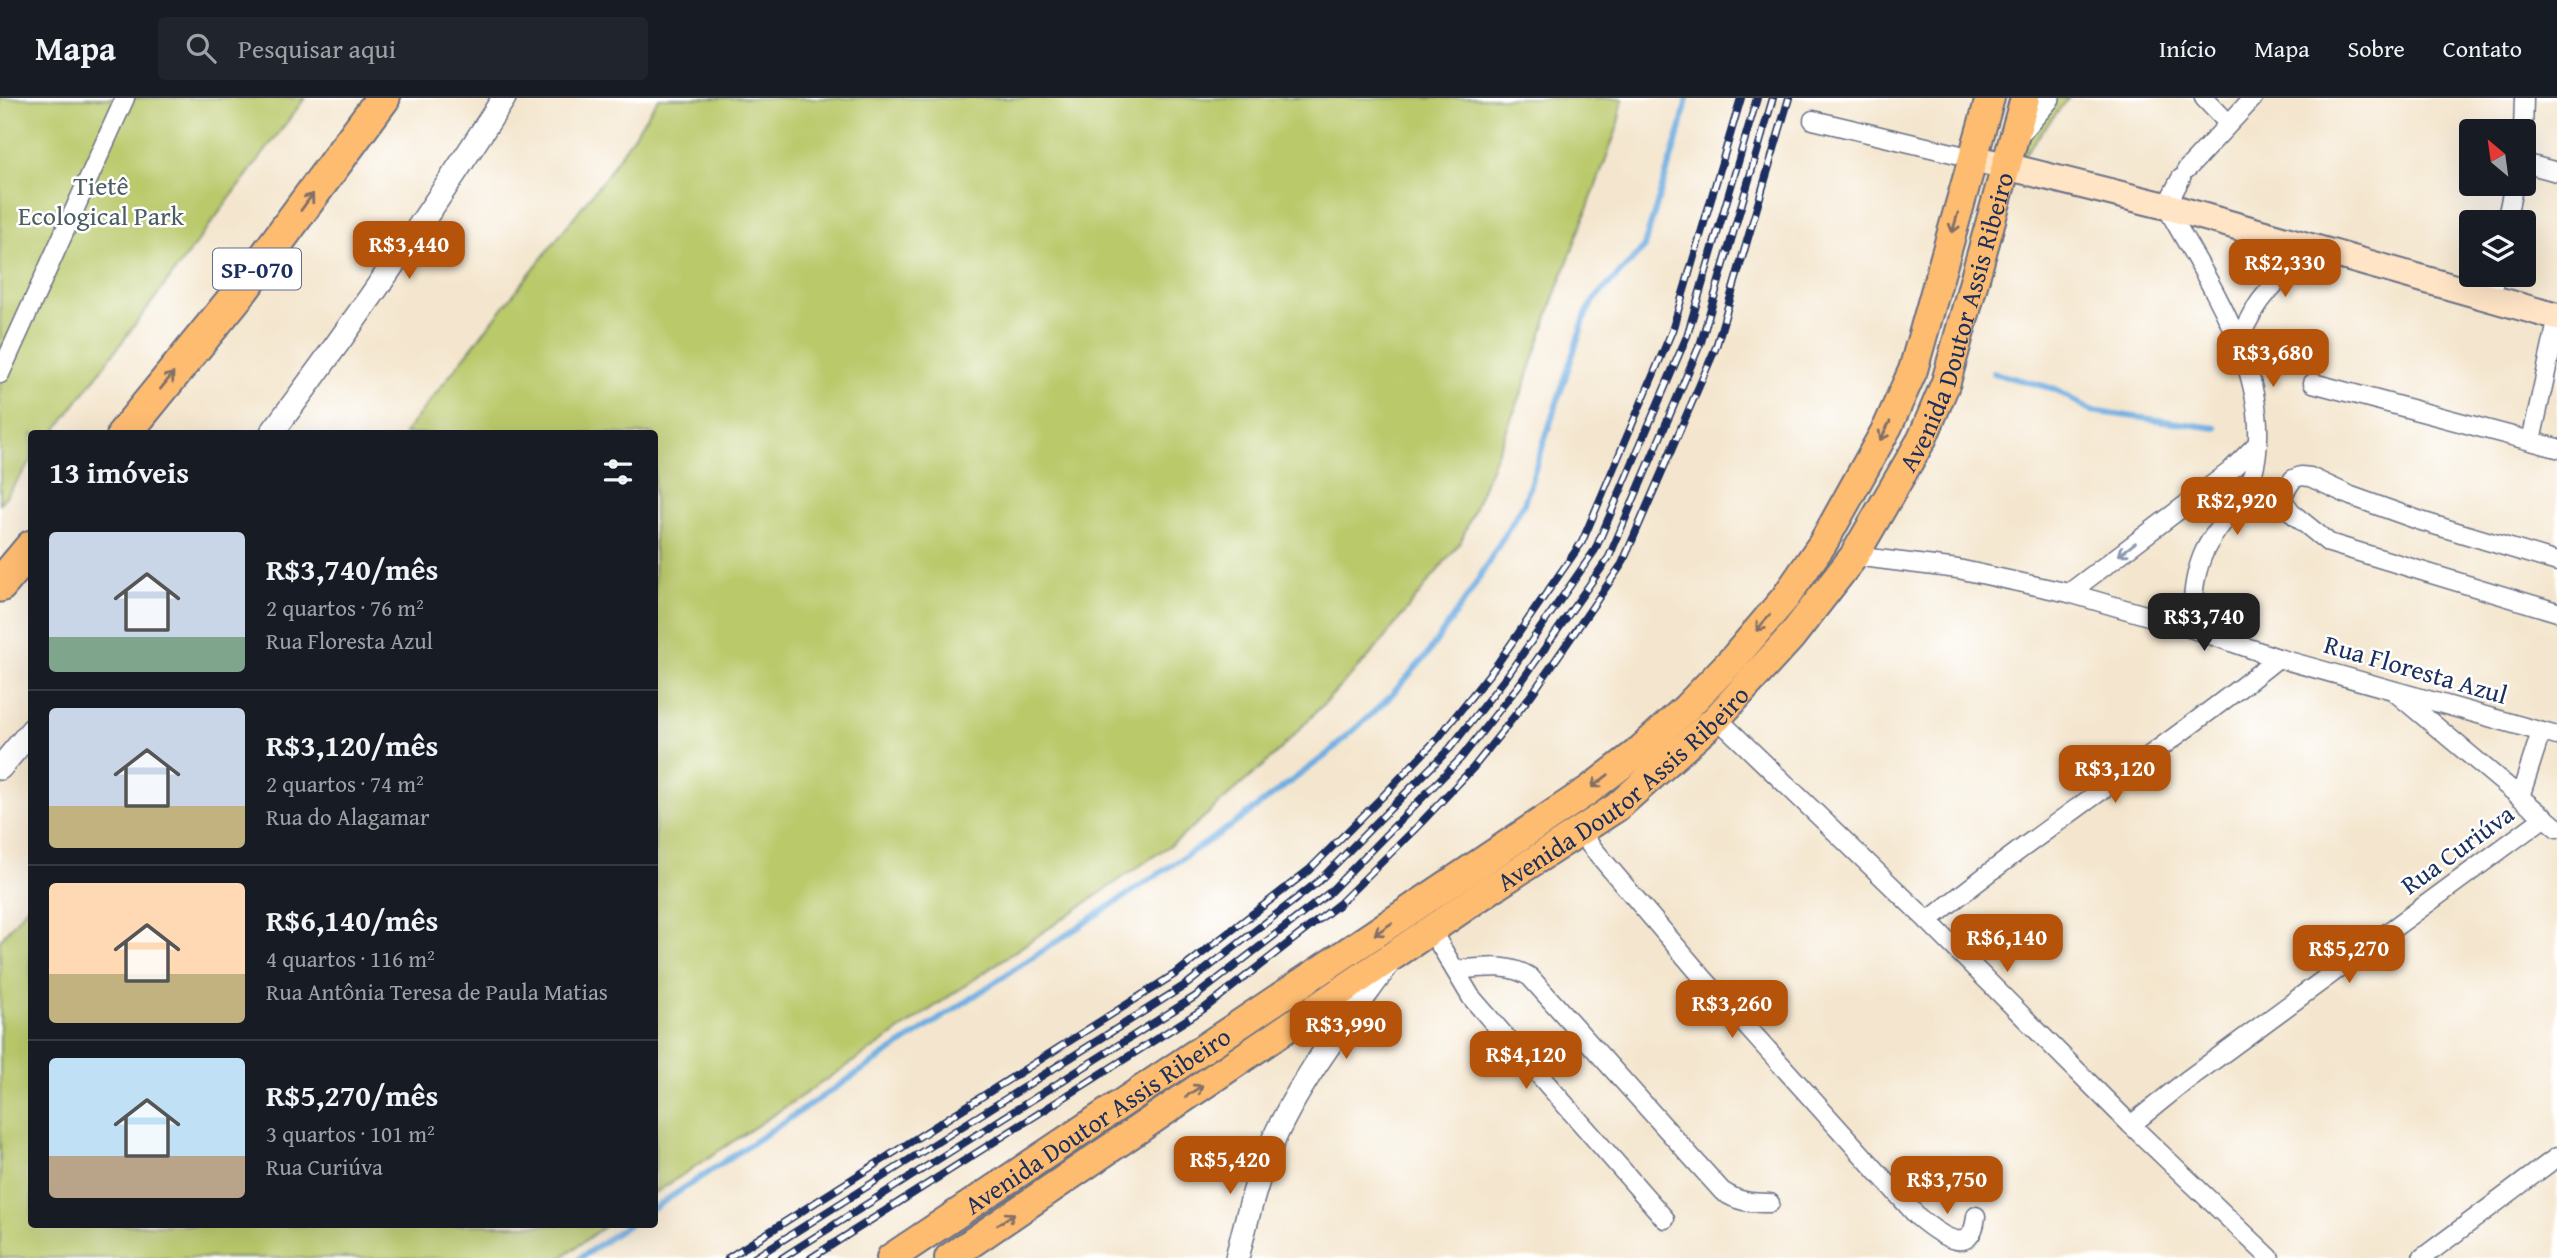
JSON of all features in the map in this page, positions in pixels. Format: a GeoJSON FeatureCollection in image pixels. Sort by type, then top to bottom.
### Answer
{"type":"FeatureCollection","features":[{"type":"Feature","properties":{"kind":"highway","name":"SP-070"},"geometry":{"type":"LineString","coordinates":[[127,430],[243,288],[383,98]]}},
{"type":"Feature","properties":{"kind":"highway"},"geometry":{"type":"LineString","coordinates":[[0,585],[28,552]]}},
{"type":"Feature","properties":{"kind":"main road","name":"Avenida Doutor Assis Ribeiro"},"geometry":{"type":"LineString","coordinates":[[891,1258],[1589,790],[1637,753],[1686,708],[1735,657],[1785,598],[1830,531],[1888,426],[1913,370],[1990,98]]}},
{"type":"Feature","properties":{"kind":"main road","name":"Avenida Doutor Assis Ribeiro"},"geometry":{"type":"LineString","coordinates":[[949,1258],[1431,930],[1617,807],[1717,718],[1791,636],[1854,556],[1922,439],[1946,382],[2025,98]]}},
{"type":"Feature","properties":{"kind":"main road"},"geometry":{"type":"LineString","coordinates":[[1973,158],[2166,206],[2315,248],[2459,280]]}},
{"type":"Feature","properties":{"kind":"main road"},"geometry":{"type":"LineString","coordinates":[[2493,287],[2557,320]]}},
{"type":"Feature","properties":{"kind":"street"},"geometry":{"type":"LineString","coordinates":[[0,373],[125,98]]}},
{"type":"Feature","properties":{"kind":"street"},"geometry":{"type":"LineString","coordinates":[[274,430],[342,339],[430,212],[504,98]]}},
{"type":"Feature","properties":{"kind":"street"},"geometry":{"type":"LineString","coordinates":[[2013,139],[2048,98]]}},
{"type":"Feature","properties":{"kind":"street"},"geometry":{"type":"LineString","coordinates":[[2204,98],[2228,123]]}},
{"type":"Feature","properties":{"kind":"street"},"geometry":{"type":"LineString","coordinates":[[2190,628],[2195,572],[2206,547],[2243,496],[2253,473],[2256,406],[2251,376],[2239,341],[2166,206],[2184,173],[2253,98]]}},
{"type":"Feature","properties":{"kind":"street"},"geometry":{"type":"LineString","coordinates":[[2523,119],[2524,98]]}},
{"type":"Feature","properties":{"kind":"street"},"geometry":{"type":"LineString","coordinates":[[1812,120],[1973,158]]}},
{"type":"Feature","properties":{"kind":"street"},"geometry":{"type":"LineString","coordinates":[[2536,166],[2557,172]]}},
{"type":"Feature","properties":{"kind":"street"},"geometry":{"type":"LineString","coordinates":[[2239,341],[2256,305],[2269,288],[2315,248]]}},
{"type":"Feature","properties":{"kind":"street"},"geometry":{"type":"LineString","coordinates":[[2531,441],[2557,320]]}},
{"type":"Feature","properties":{"kind":"street"},"geometry":{"type":"LineString","coordinates":[[2313,383],[2557,448]]}},
{"type":"Feature","properties":{"kind":"street"},"geometry":{"type":"LineString","coordinates":[[2069,593],[2229,472],[2256,445]]}},
{"type":"Feature","properties":{"kind":"street"},"geometry":{"type":"LineString","coordinates":[[2557,562],[2421,521],[2351,496],[2311,477],[2301,476],[2294,479],[2284,494],[2284,502],[2293,514],[2329,542],[2557,612]]}},
{"type":"Feature","properties":{"kind":"street","name":"Rua Floresta Azul"},"geometry":{"type":"LineString","coordinates":[[1854,556],[1958,569],[2069,593],[2190,628],[2278,658],[2549,734]]}},
{"type":"Feature","properties":{"kind":"street"},"geometry":{"type":"LineString","coordinates":[[1928,921],[1989,872],[2214,710],[2278,658]]}},
{"type":"Feature","properties":{"kind":"street"},"geometry":{"type":"LineString","coordinates":[[2391,689],[2551,823]]}},
{"type":"Feature","properties":{"kind":"street"},"geometry":{"type":"LineString","coordinates":[[1717,718],[1928,921],[2131,1125],[2270,1258]]}},
{"type":"Feature","properties":{"kind":"street"},"geometry":{"type":"LineString","coordinates":[[2520,797],[2549,734]]}},
{"type":"Feature","properties":{"kind":"street"},"geometry":{"type":"LineString","coordinates":[[0,768],[28,735]]}},
{"type":"Feature","properties":{"kind":"street","name":"Rua Curiúva"},"geometry":{"type":"LineString","coordinates":[[2131,1125],[2198,1072],[2551,823]]}},
{"type":"Feature","properties":{"kind":"street"},"geometry":{"type":"LineString","coordinates":[[1579,832],[1704,979],[1919,1217],[1949,1242],[1961,1245],[1969,1242],[1975,1235],[1976,1216]]}},
{"type":"Feature","properties":{"kind":"street"},"geometry":{"type":"LineString","coordinates":[[1431,930],[1480,1008],[1665,1219]]}},
{"type":"Feature","properties":{"kind":"street"},"geometry":{"type":"LineString","coordinates":[[1237,1258],[1252,1197],[1270,1148],[1297,1096],[1393,956]]}},
{"type":"Feature","properties":{"kind":"street"},"geometry":{"type":"LineString","coordinates":[[1455,970],[1501,967],[1517,969],[1530,977],[1722,1191],[1735,1200],[1770,1203]]}},
{"type":"Feature","properties":{"kind":"street"},"geometry":{"type":"LineString","coordinates":[[2422,1258],[2557,1157]]}},
{"type":"Feature","properties":{"kind":"green space","name":"Tietê Ecological Park"},"geometry":{"type":"Polygon","coordinates":[[[0,98],[305,98],[56,430],[28,430],[28,466],[0,504],[0,98]]]}},
{"type":"Feature","properties":{"kind":"green space"},"geometry":{"type":"Polygon","coordinates":[[[659,98],[1623,98],[1617,129],[1523,390],[1461,541],[1375,650],[1274,756],[1179,839],[877,1046],[658,1191],[658,430],[407,430],[606,176],[659,98]]]}},
{"type":"Feature","properties":{"kind":"green space"},"geometry":{"type":"Polygon","coordinates":[[[2038,98],[2068,98],[2020,160],[2038,98]]]}},
{"type":"Feature","properties":{"kind":"green space"},"geometry":{"type":"Polygon","coordinates":[[[28,906],[28,1228],[602,1228],[561,1258],[0,1258],[0,940],[28,906]]]}},
{"type":"Feature","properties":{"kind":"waterway"},"geometry":{"type":"LineString","coordinates":[[658,1205],[1234,824],[1325,756],[1386,701],[1426,656],[1470,593],[1524,503],[1586,314],[1595,299],[1643,249],[1681,127],[1687,98]]}},
{"type":"Feature","properties":{"kind":"waterway"},"geometry":{"type":"LineString","coordinates":[[1993,373],[2055,389],[2091,411],[2216,428]]}},
{"type":"Feature","properties":{"kind":"waterway"},"geometry":{"type":"LineString","coordinates":[[580,1258],[624,1228]]}},
{"type":"Feature","properties":{"kind":"railway"},"geometry":{"type":"LineString","coordinates":[[728,1258],[1178,972],[1309,870],[1438,738],[1495,667],[1582,542],[1672,331],[1741,98]]}},
{"type":"Feature","properties":{"kind":"railway"},"geometry":{"type":"LineString","coordinates":[[754,1258],[1187,984],[1319,881],[1450,748],[1507,676],[1595,550],[1687,336],[1757,98]]}},
{"type":"Feature","properties":{"kind":"railway"},"geometry":{"type":"LineString","coordinates":[[782,1258],[1196,996],[1329,893],[1461,758],[1519,685],[1609,557],[1701,342],[1773,98]]}},
{"type":"Feature","properties":{"kind":"railway"},"geometry":{"type":"LineString","coordinates":[[811,1258],[1205,1008],[1339,904],[1473,768],[1532,694],[1622,564],[1716,347],[1789,98]]}}]}
